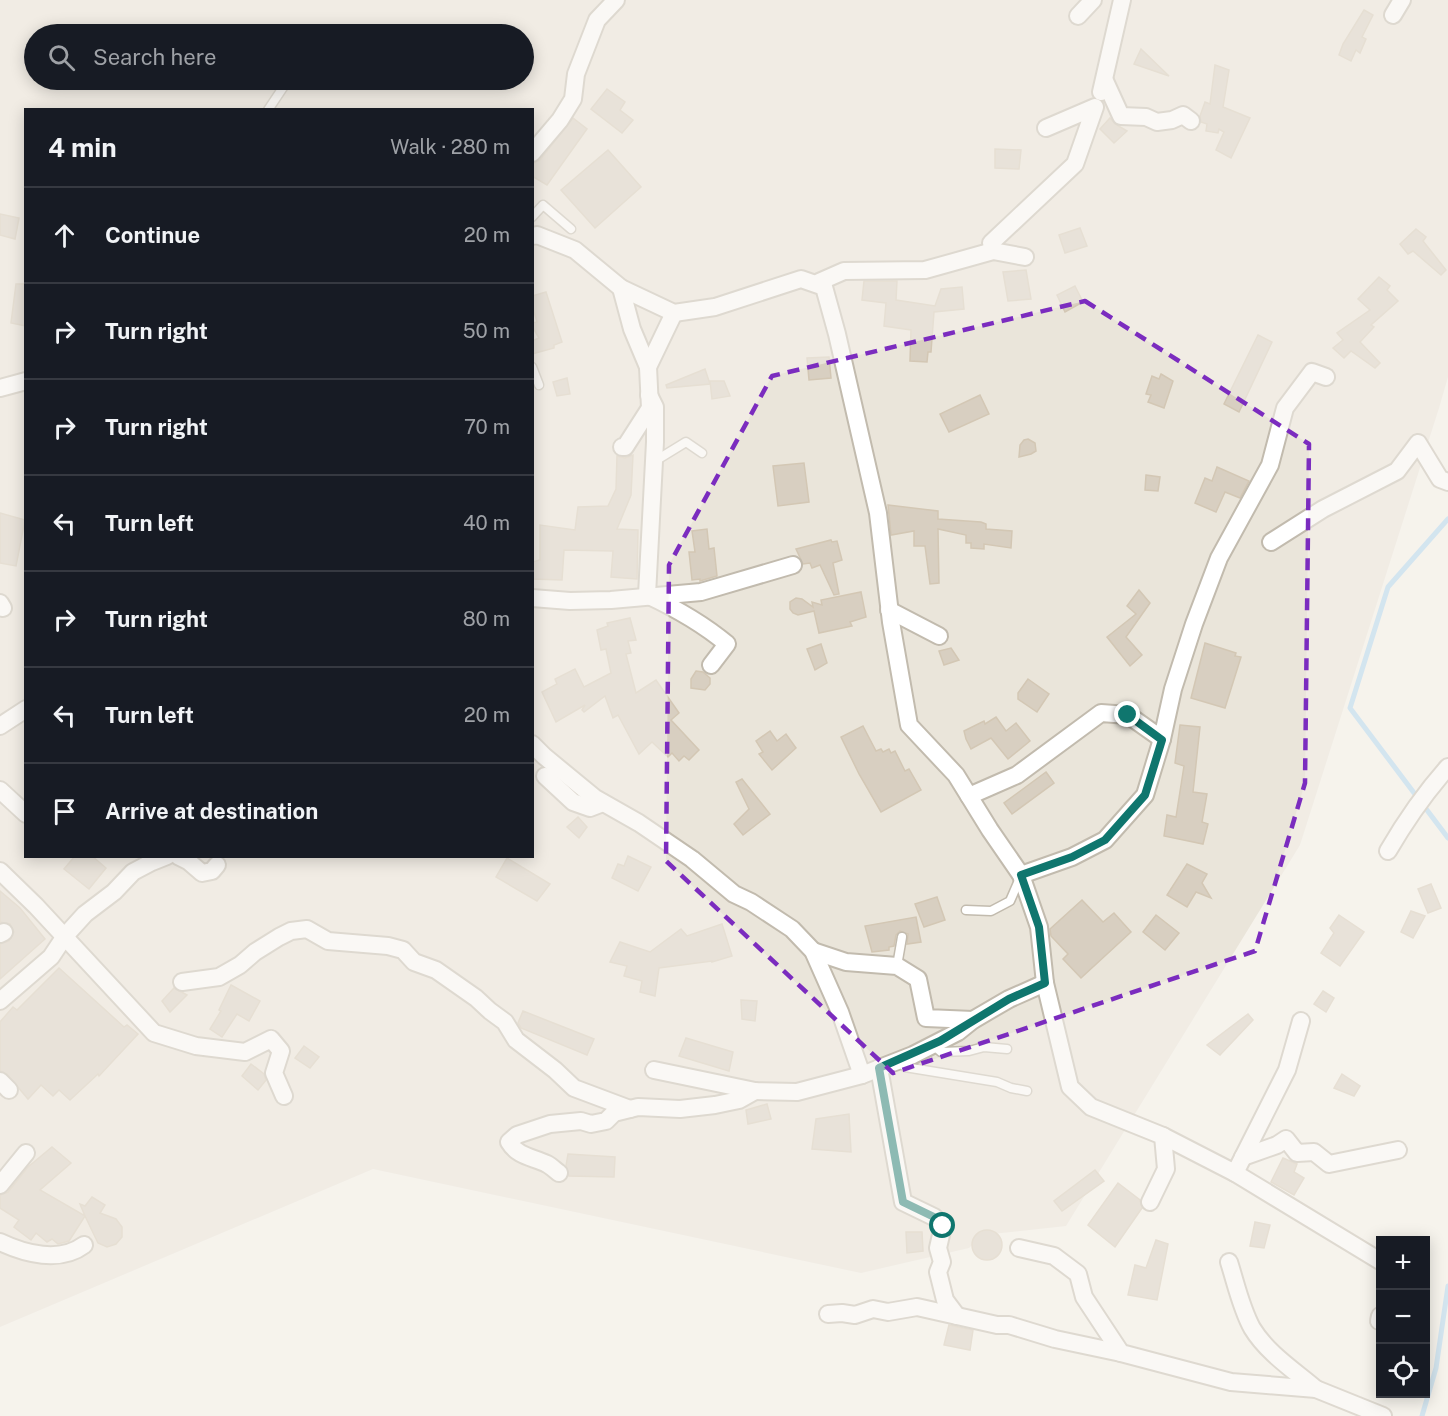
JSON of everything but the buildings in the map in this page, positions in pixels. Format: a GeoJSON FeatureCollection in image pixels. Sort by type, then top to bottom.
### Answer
{"type":"FeatureCollection","features":[{"type":"Feature","properties":{"kind":"street"},"geometry":{"type":"LineString","coordinates":[[534,151],[560,120],[573,99],[576,74],[597,20],[616,0]]}},
{"type":"Feature","properties":{"kind":"street"},"geometry":{"type":"LineString","coordinates":[[1078,16],[1093,0]]}},
{"type":"Feature","properties":{"kind":"street"},"geometry":{"type":"LineString","coordinates":[[991,243],[1075,164],[1105,81],[1122,0]]}},
{"type":"Feature","properties":{"kind":"street"},"geometry":{"type":"LineString","coordinates":[[1393,15],[1402,0]]}},
{"type":"Feature","properties":{"kind":"street"},"geometry":{"type":"LineString","coordinates":[[1105,81],[1121,116],[1146,117],[1157,122],[1172,120],[1183,115],[1191,121]]}},
{"type":"Feature","properties":{"kind":"street"},"geometry":{"type":"LineString","coordinates":[[1046,128],[1095,107]]}},
{"type":"Feature","properties":{"kind":"street"},"geometry":{"type":"LineString","coordinates":[[534,236],[575,250],[621,288],[674,313],[715,307],[801,279],[824,287],[878,513],[889,610],[909,725],[956,775],[1021,875],[1039,927],[1045,983],[1070,1087],[1091,1107],[1163,1136],[1235,1173],[1376,1259]]}},
{"type":"Feature","properties":{"kind":"street"},"geometry":{"type":"LineString","coordinates":[[819,282],[844,271],[925,270],[993,251],[1025,257]]}},
{"type":"Feature","properties":{"kind":"street"},"geometry":{"type":"LineString","coordinates":[[621,288],[632,329],[648,367],[650,408],[625,447],[622,447]]}},
{"type":"Feature","properties":{"kind":"street"},"geometry":{"type":"LineString","coordinates":[[648,367],[674,313]]}},
{"type":"Feature","properties":{"kind":"street"},"geometry":{"type":"LineString","coordinates":[[1021,875],[1072,857],[1105,840],[1145,795],[1162,740],[1173,689],[1219,558],[1270,465],[1285,408],[1312,372],[1326,377]]}},
{"type":"Feature","properties":{"kind":"street"},"geometry":{"type":"LineString","coordinates":[[0,388],[24,382]]}},
{"type":"Feature","properties":{"kind":"street"},"geometry":{"type":"LineString","coordinates":[[647,595],[655,461],[655,407],[649,395]]}},
{"type":"Feature","properties":{"kind":"street"},"geometry":{"type":"LineString","coordinates":[[1271,542],[1323,509],[1397,471],[1418,443],[1440,479],[1448,482]]}},
{"type":"Feature","properties":{"kind":"street"},"geometry":{"type":"LineString","coordinates":[[534,598],[570,601],[611,600],[701,592],[793,565]]}},
{"type":"Feature","properties":{"kind":"street"},"geometry":{"type":"LineString","coordinates":[[647,595],[679,609],[704,624],[727,644],[711,665]]}},
{"type":"Feature","properties":{"kind":"street"},"geometry":{"type":"LineString","coordinates":[[889,610],[939,636]]}},
{"type":"Feature","properties":{"kind":"street"},"geometry":{"type":"LineString","coordinates":[[0,726],[24,710]]}},
{"type":"Feature","properties":{"kind":"street"},"geometry":{"type":"LineString","coordinates":[[969,796],[1017,775],[1101,713],[1128,715],[1162,740]]}},
{"type":"Feature","properties":{"kind":"street"},"geometry":{"type":"LineString","coordinates":[[534,746],[603,803],[639,823],[692,859],[734,894],[751,902],[792,929],[813,951],[840,1012],[862,1075]]}},
{"type":"Feature","properties":{"kind":"street"},"geometry":{"type":"LineString","coordinates":[[1388,851],[1411,812],[1448,767]]}},
{"type":"Feature","properties":{"kind":"street"},"geometry":{"type":"LineString","coordinates":[[545,776],[573,802],[590,808],[603,803]]}},
{"type":"Feature","properties":{"kind":"street"},"geometry":{"type":"LineString","coordinates":[[0,790],[24,811]]}},
{"type":"Feature","properties":{"kind":"street"},"geometry":{"type":"LineString","coordinates":[[0,1001],[51,957],[65,936],[85,914],[114,892],[133,872],[162,858]]}},
{"type":"Feature","properties":{"kind":"street"},"geometry":{"type":"LineString","coordinates":[[182,858],[202,873],[212,871],[217,865]]}},
{"type":"Feature","properties":{"kind":"street"},"geometry":{"type":"LineString","coordinates":[[0,871],[65,936],[154,1033],[196,1046],[245,1052],[271,1039],[281,1051],[274,1073],[284,1096]]}},
{"type":"Feature","properties":{"kind":"street"},"geometry":{"type":"LineString","coordinates":[[182,982],[219,977],[279,937],[291,931],[307,928],[328,941],[388,946],[403,950],[414,962],[436,970],[476,998],[505,1022],[516,1040],[574,1088],[630,1109]]}},
{"type":"Feature","properties":{"kind":"street"},"geometry":{"type":"LineString","coordinates":[[813,951],[846,962],[897,966],[918,980],[922,1021],[973,1020]]}},
{"type":"Feature","properties":{"kind":"street"},"geometry":{"type":"LineString","coordinates":[[654,1070],[755,1091],[796,1092],[862,1075],[898,1061],[958,1032],[973,1020],[1009,999],[1045,983]]}},
{"type":"Feature","properties":{"kind":"street"},"geometry":{"type":"LineString","coordinates":[[1235,1173],[1287,1070],[1301,1021]]}},
{"type":"Feature","properties":{"kind":"street"},"geometry":{"type":"LineString","coordinates":[[879,1068],[903,1202],[934,1217],[943,1226],[938,1248],[942,1262],[938,1272],[945,1300],[957,1316]]}},
{"type":"Feature","properties":{"kind":"street"},"geometry":{"type":"LineString","coordinates":[[559,1173],[547,1164],[528,1158],[513,1149],[509,1142],[517,1135],[533,1129],[581,1121],[591,1125],[606,1121],[614,1113],[638,1107],[680,1109],[715,1105],[739,1100],[755,1091]]}},
{"type":"Feature","properties":{"kind":"street"},"geometry":{"type":"LineString","coordinates":[[1150,1202],[1166,1169],[1163,1136]]}},
{"type":"Feature","properties":{"kind":"street"},"geometry":{"type":"LineString","coordinates":[[1243,1157],[1277,1145],[1286,1139],[1297,1153],[1314,1152],[1329,1164],[1398,1150]]}},
{"type":"Feature","properties":{"kind":"street"},"geometry":{"type":"LineString","coordinates":[[0,1185],[26,1153]]}},
{"type":"Feature","properties":{"kind":"street"},"geometry":{"type":"LineString","coordinates":[[0,1242],[20,1252],[47,1255],[74,1252],[84,1245]]}},
{"type":"Feature","properties":{"kind":"street"},"geometry":{"type":"LineString","coordinates":[[1019,1248],[1054,1256],[1078,1274],[1084,1297],[1121,1353]]}},
{"type":"Feature","properties":{"kind":"street"},"geometry":{"type":"LineString","coordinates":[[1229,1262],[1253,1329],[1268,1347],[1316,1389]]}},
{"type":"Feature","properties":{"kind":"street"},"geometry":{"type":"LineString","coordinates":[[828,1314],[855,1315],[873,1309],[888,1312],[917,1307],[997,1325],[1009,1325],[1055,1339],[1121,1353],[1231,1382],[1316,1389],[1383,1416]]}},
{"type":"Feature","properties":{"kind":"lane"},"geometry":{"type":"LineString","coordinates":[[269,108],[281,90]]}},
{"type":"Feature","properties":{"kind":"lane"},"geometry":{"type":"LineString","coordinates":[[534,216],[543,205],[571,229]]}},
{"type":"Feature","properties":{"kind":"lane"},"geometry":{"type":"LineString","coordinates":[[534,372],[539,384]]}},
{"type":"Feature","properties":{"kind":"lane"},"geometry":{"type":"LineString","coordinates":[[655,461],[686,442],[702,453]]}},
{"type":"Feature","properties":{"kind":"lane"},"geometry":{"type":"LineString","coordinates":[[966,910],[991,911],[1010,901],[1021,875]]}},
{"type":"Feature","properties":{"kind":"lane"},"geometry":{"type":"LineString","coordinates":[[897,966],[902,937]]}},
{"type":"Feature","properties":{"kind":"lane"},"geometry":{"type":"LineString","coordinates":[[933,1045],[941,1052],[969,1051],[984,1047],[1007,1049]]}},
{"type":"Feature","properties":{"kind":"lane"},"geometry":{"type":"LineString","coordinates":[[898,1061],[905,1067],[997,1082],[1027,1091]]}},
{"type":"Feature","properties":{"kind":"highlighted area"},"geometry":{"type":"Polygon","coordinates":[[[1085,301],[1309,444],[1305,783],[1255,951],[893,1073],[666,861],[669,565],[772,376],[1085,301]]]}},
{"type":"Feature","properties":{"kind":"shaded area"},"geometry":{"type":"Polygon","coordinates":[[[0,0],[1448,0],[1448,377],[1439,408],[1300,845],[1066,1226],[983,1235],[969,1248],[861,1273],[373,1169],[0,1327],[0,0]]]}},
{"type":"Feature","properties":{"kind":"waterway"},"geometry":{"type":"LineString","coordinates":[[1448,519],[1388,587],[1350,708],[1448,838]]}},
{"type":"Feature","properties":{"kind":"waterway"},"geometry":{"type":"LineString","coordinates":[[1422,1416],[1436,1368],[1448,1286]]}},
{"type":"Feature","properties":{"kind":"route"},"geometry":{"type":"LineString","coordinates":[[943,1226],[934,1217],[903,1202],[879,1068],[958,1032],[973,1020],[1009,999],[1045,983],[1039,927],[1021,875],[1072,857],[1105,840],[1145,795],[1162,740],[1128,715]]}}]}
